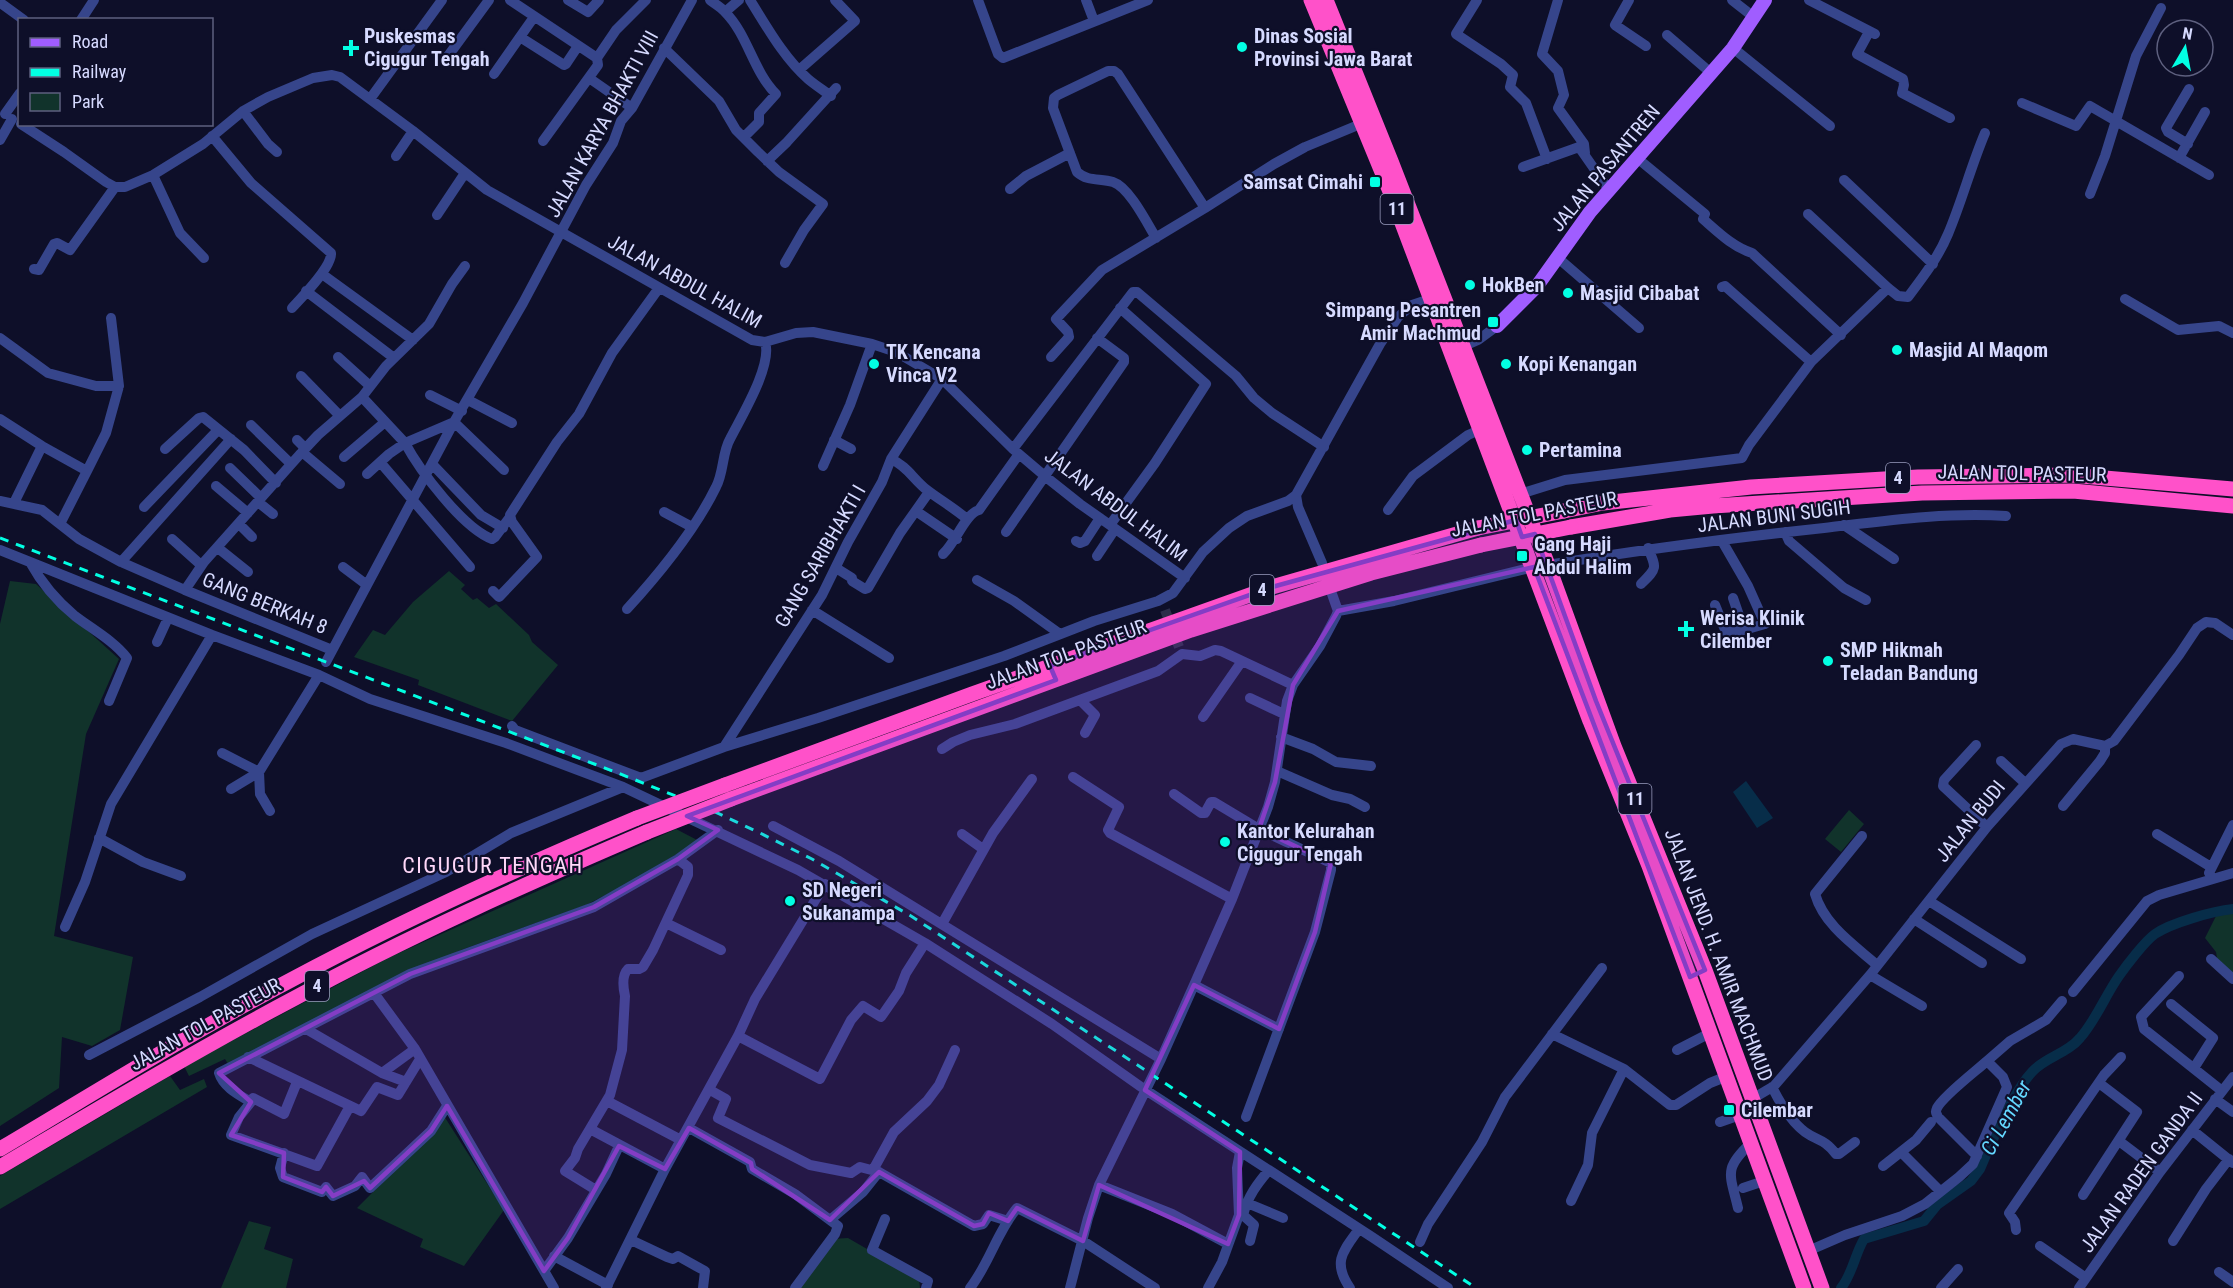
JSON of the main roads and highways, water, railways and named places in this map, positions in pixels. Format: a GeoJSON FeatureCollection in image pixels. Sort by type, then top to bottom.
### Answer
{"type":"FeatureCollection","features":[{"type":"Feature","properties":{"kind":"highway","name":"JALAN JEND. H. AMIR MACHMUD"},"geometry":{"type":"LineString","coordinates":[[1311,0],[1363,123],[1430,299],[1476,432],[1541,566],[1705,970],[1822,1288]]}},
{"type":"Feature","properties":{"kind":"highway","name":"JALAN JEND. H. AMIR MACHMUD"},"geometry":{"type":"LineString","coordinates":[[1326,0],[1391,160],[1520,494],[1541,566],[1725,1077],[1804,1288]]}},
{"type":"Feature","properties":{"kind":"highway","name":"JALAN TOL PASTEUR"},"geometry":{"type":"LineString","coordinates":[[0,1149],[290,980],[572,845],[637,818],[728,792],[1053,673],[1272,586],[1478,528],[1614,501],[1740,488],[1918,477],[2070,475],[2233,489]]}},
{"type":"Feature","properties":{"kind":"highway","name":"JALAN TOL PASTEUR"},"geometry":{"type":"LineString","coordinates":[[1053,673],[1371,573],[1481,544],[1670,510],[1922,493],[2073,491],[2233,506]]}},
{"type":"Feature","properties":{"kind":"highway","name":"JALAN TOL PASTEUR"},"geometry":{"type":"LineString","coordinates":[[0,1167],[297,996],[529,882],[647,832],[728,792]]}},
{"type":"Feature","properties":{"kind":"highway"},"geometry":{"type":"LineString","coordinates":[[1690,977],[1705,970]]}},
{"type":"Feature","properties":{"kind":"main road","name":"JALAN PASANTREN"},"geometry":{"type":"LineString","coordinates":[[1497,326],[1537,286],[1574,232],[1733,48],[1765,0]]}},
{"type":"Feature","properties":{"kind":"water"},"geometry":{"type":"Polygon","coordinates":[[[1746,781],[1773,818],[1757,828],[1733,792],[1746,781]]]}},
{"type":"Feature","properties":{"kind":"waterway","name":"Ci Lember"},"geometry":{"type":"LineString","coordinates":[[1841,1288],[1864,1239],[1924,1221],[1937,1205],[1971,1181],[1980,1169],[2003,1118],[2025,1081],[2037,1067],[2069,1048],[2080,1038],[2091,1024],[2119,976],[2151,937],[2181,922],[2233,909]]}},
{"type":"Feature","properties":{"kind":"tunnel"},"geometry":{"type":"LineString","coordinates":[[1165,610],[1179,647]]}},
{"type":"Feature","properties":{"kind":"railway"},"geometry":{"type":"LineString","coordinates":[[0,538],[618,773],[713,811],[812,859],[911,916],[1476,1288]]}},
{"type":"Feature","properties":{"kind":"place","name":"Dinas Sosial Provinsi Jawa Barat"},"geometry":{"type":"Point","coordinates":[1242,47]}},
{"type":"Feature","properties":{"kind":"place","name":"Puskesmas Cigugur Tengah"},"geometry":{"type":"Point","coordinates":[351,48]}},
{"type":"Feature","properties":{"kind":"place","name":"Samsat Cimahi"},"geometry":{"type":"Point","coordinates":[1375,182]}},
{"type":"Feature","properties":{"kind":"place","name":"HokBen"},"geometry":{"type":"Point","coordinates":[1470,285]}},
{"type":"Feature","properties":{"kind":"place","name":"Masjid Cibabat"},"geometry":{"type":"Point","coordinates":[1568,293]}},
{"type":"Feature","properties":{"kind":"place","name":"Simpang Pesantren Amir Machmud"},"geometry":{"type":"Point","coordinates":[1493,322]}},
{"type":"Feature","properties":{"kind":"place","name":"Masjid Al Maqom"},"geometry":{"type":"Point","coordinates":[1897,350]}},
{"type":"Feature","properties":{"kind":"place","name":"TK Kencana Vinca V2"},"geometry":{"type":"Point","coordinates":[874,364]}},
{"type":"Feature","properties":{"kind":"place","name":"Kopi Kenangan"},"geometry":{"type":"Point","coordinates":[1506,364]}},
{"type":"Feature","properties":{"kind":"place","name":"Pertamina"},"geometry":{"type":"Point","coordinates":[1527,450]}},
{"type":"Feature","properties":{"kind":"place","name":"Gang Haji Abdul Halim"},"geometry":{"type":"Point","coordinates":[1522,556]}},
{"type":"Feature","properties":{"kind":"place","name":"Werisa Klinik Cilember"},"geometry":{"type":"Point","coordinates":[1686,629]}},
{"type":"Feature","properties":{"kind":"place","name":"SMP Hikmah Teladan Bandung"},"geometry":{"type":"Point","coordinates":[1828,661]}},
{"type":"Feature","properties":{"kind":"place","name":"Kantor Kelurahan Cigugur Tengah"},"geometry":{"type":"Point","coordinates":[1225,842]}},
{"type":"Feature","properties":{"kind":"place","name":"SD Negeri Sukanampa"},"geometry":{"type":"Point","coordinates":[790,901]}},
{"type":"Feature","properties":{"kind":"place","name":"Cilembar"},"geometry":{"type":"Point","coordinates":[1729,1110]}},
{"type":"Feature","properties":{"kind":"district","name":"CIGUGUR TENGAH"},"geometry":{"type":"Point","coordinates":[493,865]}}]}
